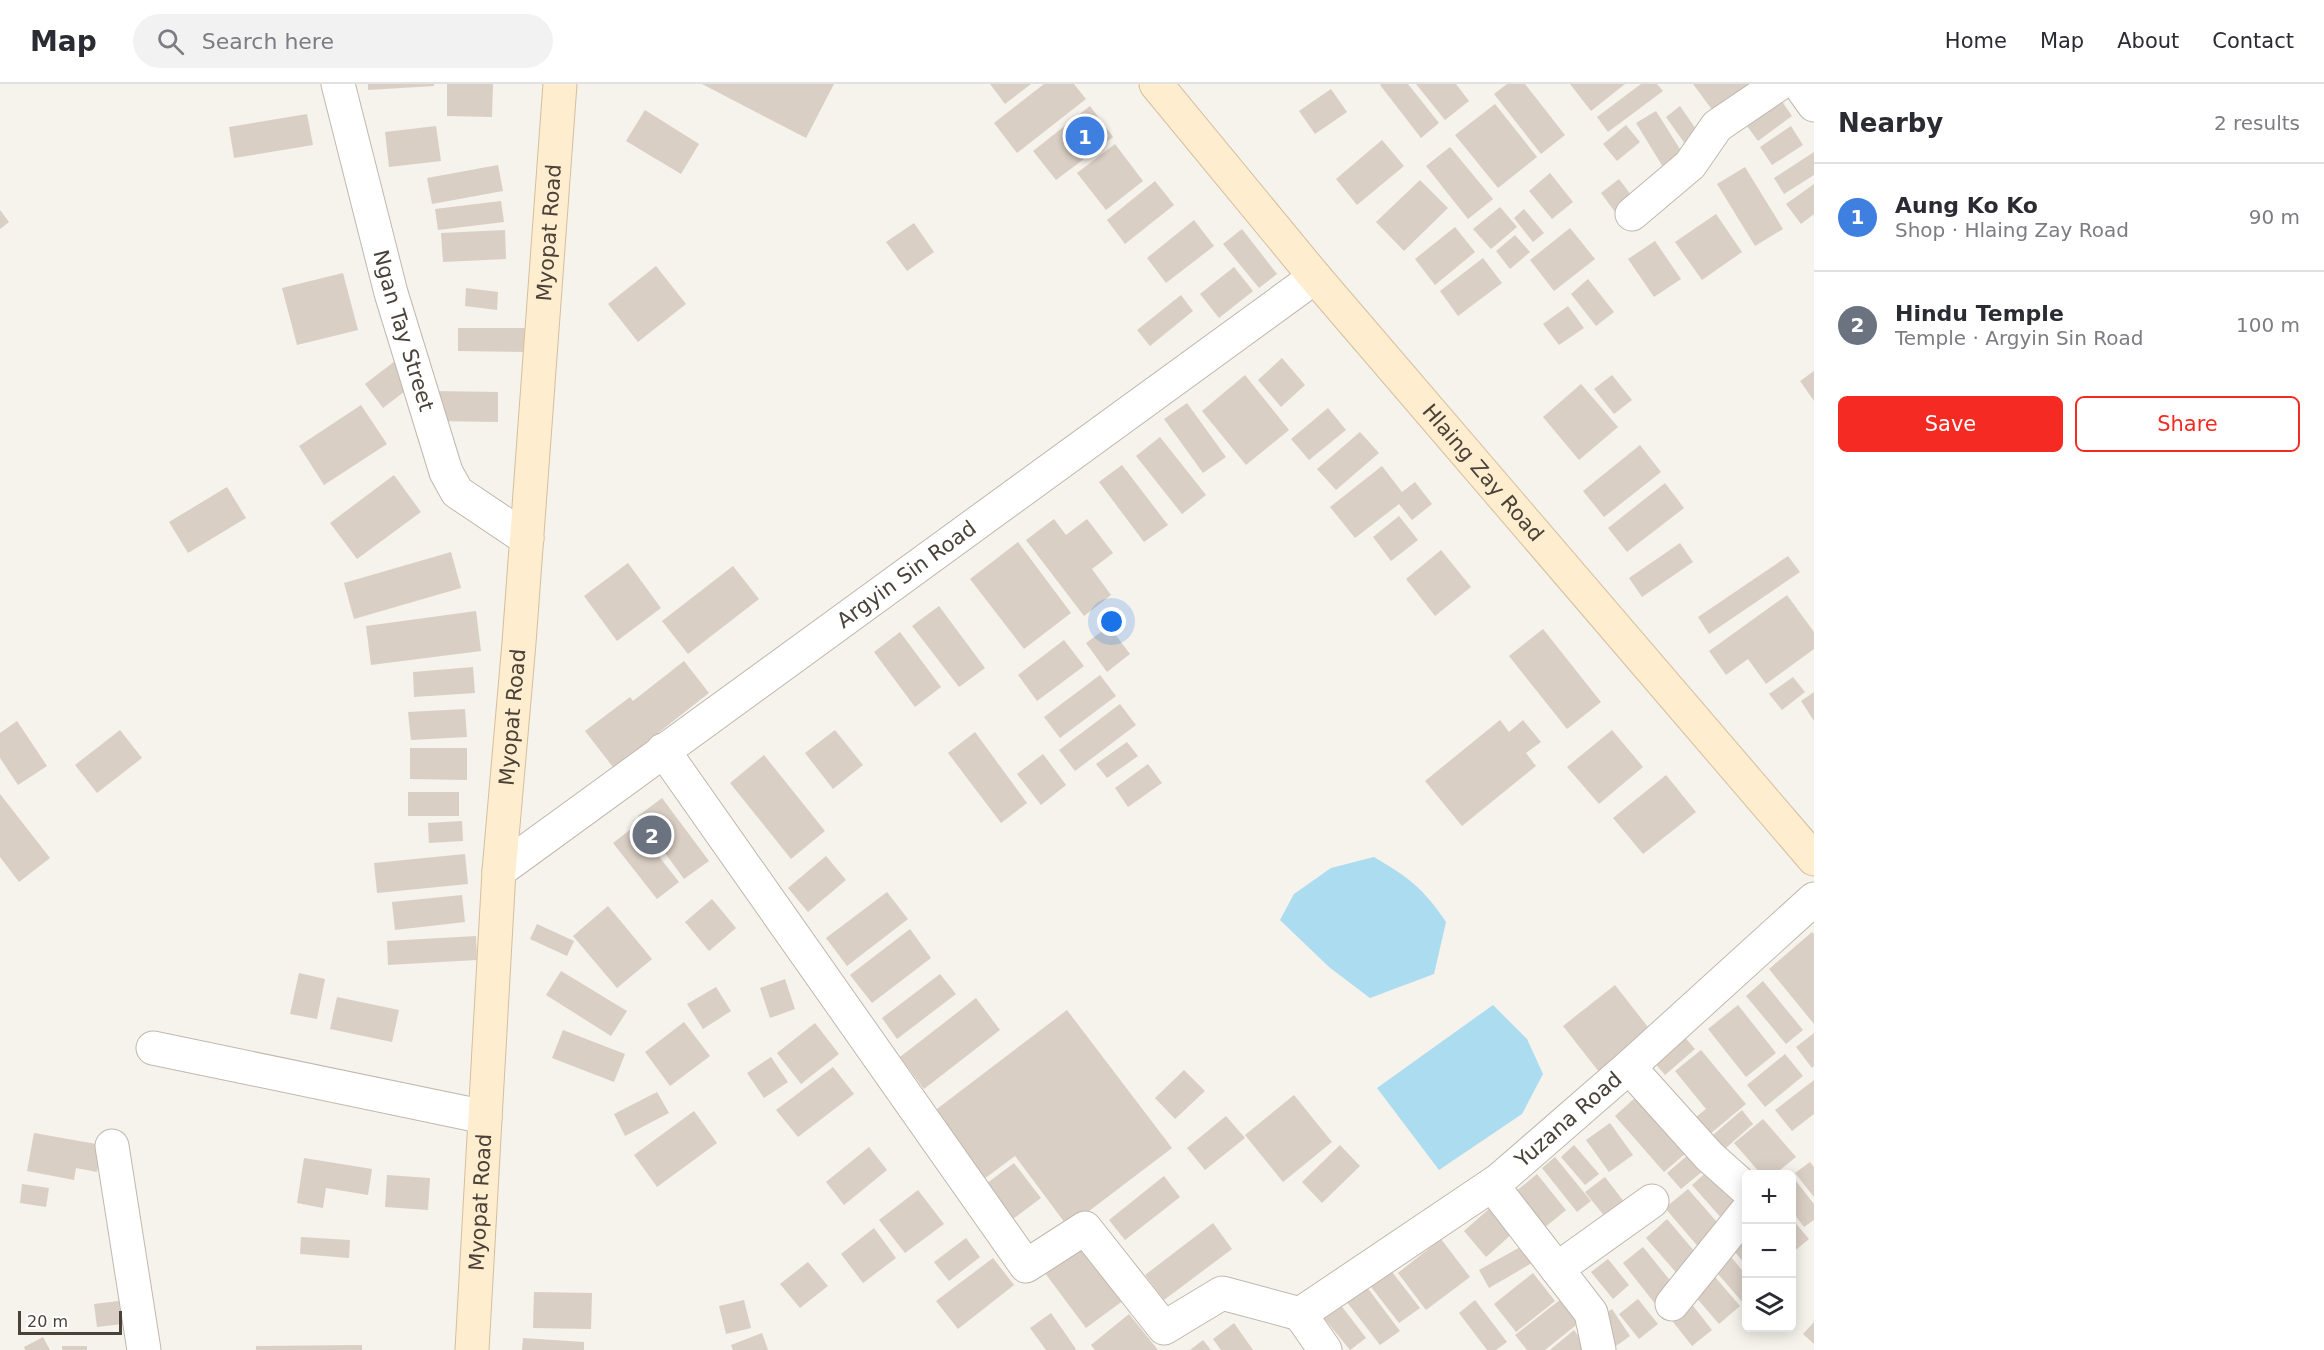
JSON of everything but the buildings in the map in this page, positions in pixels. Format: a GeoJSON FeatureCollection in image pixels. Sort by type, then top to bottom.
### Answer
{"type":"FeatureCollection","features":[{"type":"Feature","properties":{"kind":"main road","name":"Myopat Road"},"geometry":{"type":"LineString","coordinates":[[472,1350],[499,871],[527,539],[560,84]]}},
{"type":"Feature","properties":{"kind":"main road","name":"Hlaing Zay Road"},"geometry":{"type":"LineString","coordinates":[[1156,84],[1315,277],[1814,859]]}},
{"type":"Feature","properties":{"kind":"street","name":"Ngan Tay Street"},"geometry":{"type":"LineString","coordinates":[[338,84],[391,292],[446,472],[457,492],[527,539]]}},
{"type":"Feature","properties":{"kind":"street"},"geometry":{"type":"LineString","coordinates":[[1632,214],[1690,165],[1717,126],[1779,84]]}},
{"type":"Feature","properties":{"kind":"street","name":"Argyin Sin Road"},"geometry":{"type":"LineString","coordinates":[[499,871],[1315,277]]}},
{"type":"Feature","properties":{"kind":"street"},"geometry":{"type":"LineString","coordinates":[[663,750],[1026,1266],[1085,1228],[1164,1329],[1222,1293],[1300,1314],[1325,1350]]}},
{"type":"Feature","properties":{"kind":"street","name":"Yuzana Road"},"geometry":{"type":"LineString","coordinates":[[1300,1314],[1492,1185],[1629,1066],[1814,899]]}},
{"type":"Feature","properties":{"kind":"street"},"geometry":{"type":"LineString","coordinates":[[153,1048],[485,1117]]}},
{"type":"Feature","properties":{"kind":"street"},"geometry":{"type":"LineString","coordinates":[[1629,1066],[1709,1156],[1742,1186]]}},
{"type":"Feature","properties":{"kind":"street"},"geometry":{"type":"LineString","coordinates":[[112,1146],[144,1350]]}},
{"type":"Feature","properties":{"kind":"street"},"geometry":{"type":"LineString","coordinates":[[1492,1185],[1591,1313],[1599,1350]]}},
{"type":"Feature","properties":{"kind":"street"},"geometry":{"type":"LineString","coordinates":[[1557,1269],[1652,1201]]}},
{"type":"Feature","properties":{"kind":"street"},"geometry":{"type":"LineString","coordinates":[[1672,1304],[1742,1217]]}},
{"type":"Feature","properties":{"kind":"water"},"geometry":{"type":"Polygon","coordinates":[[[1374,857],[1414,884],[1430,900],[1446,922],[1434,974],[1370,998],[1329,967],[1280,920],[1294,894],[1331,868],[1374,857]]]}},
{"type":"Feature","properties":{"kind":"water"},"geometry":{"type":"Polygon","coordinates":[[[1493,1005],[1527,1039],[1543,1074],[1522,1114],[1439,1170],[1377,1088],[1493,1005]]]}},
{"type":"Feature","properties":{"kind":"place","name":"Aung Ko Ko"},"geometry":{"type":"Point","coordinates":[1085,136]}},
{"type":"Feature","properties":{"kind":"place","name":"Hindu Temple"},"geometry":{"type":"Point","coordinates":[652,835]}}]}
